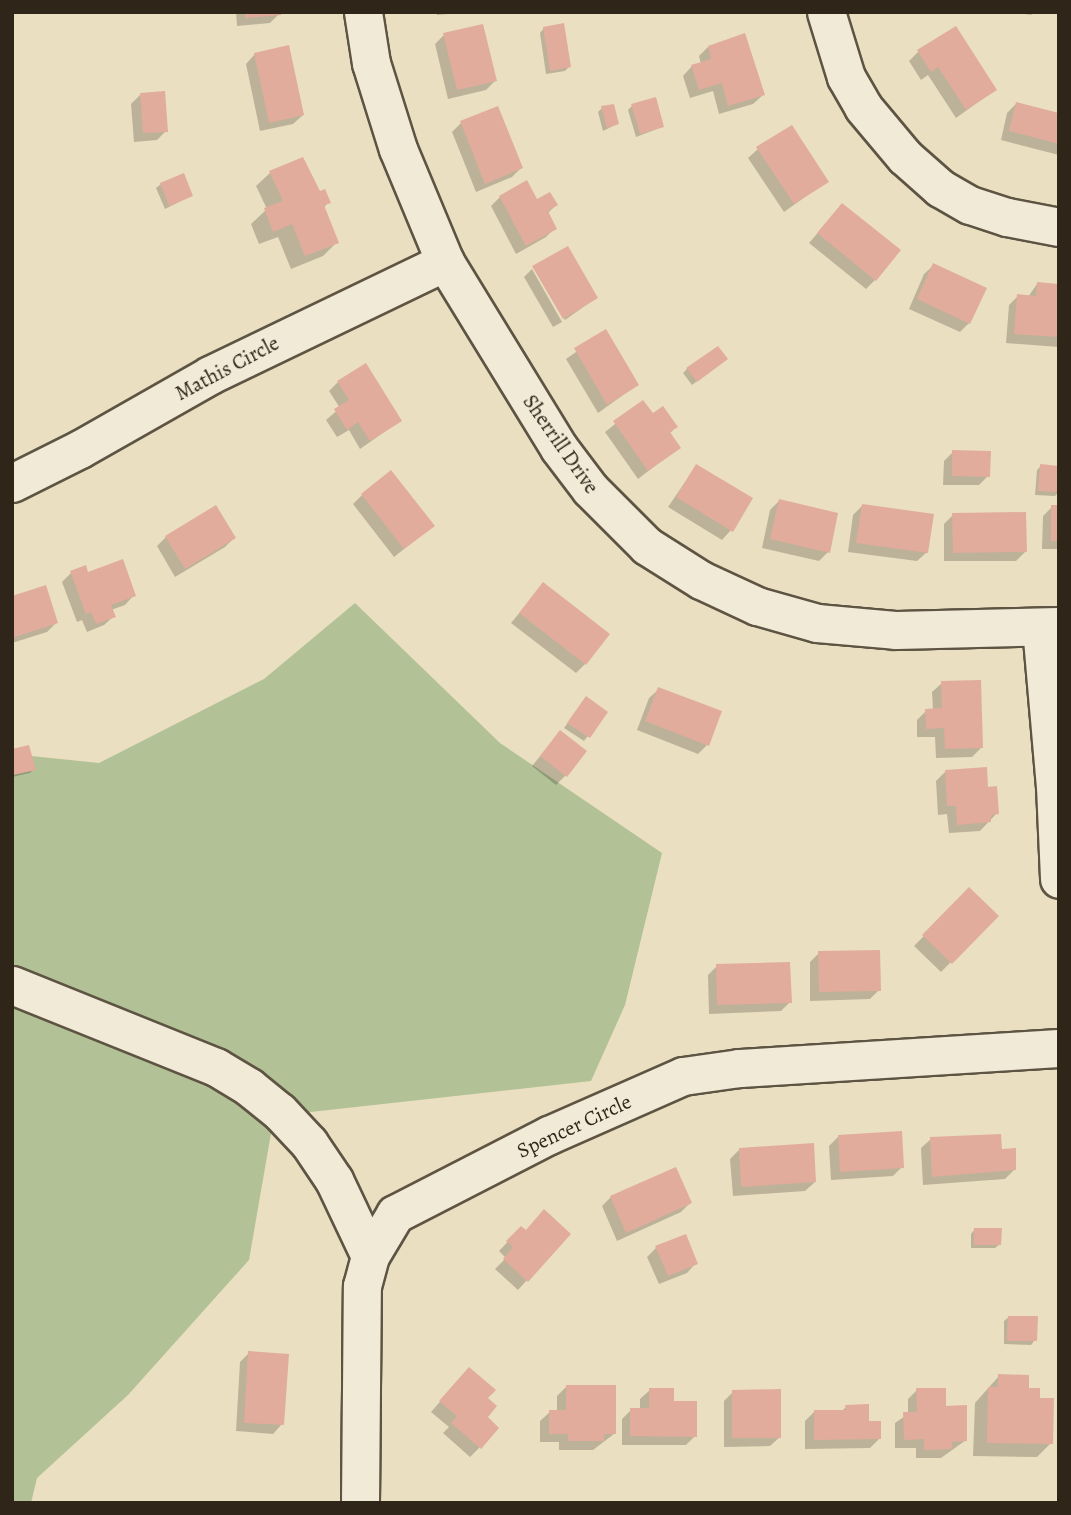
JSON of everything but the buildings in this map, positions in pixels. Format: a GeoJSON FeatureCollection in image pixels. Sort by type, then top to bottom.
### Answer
{"type":"FeatureCollection","features":[{"type":"Feature","properties":{"kind":"street","name":"Sherrill Drive"},"geometry":{"type":"LineString","coordinates":[[363,12],[371,64],[398,149],[445,262],[559,448],[590,489],[647,546],[701,580],[757,606],[817,623],[895,630],[1050,626]]}},
{"type":"Feature","properties":{"kind":"street"},"geometry":{"type":"LineString","coordinates":[[826,12],[834,46],[857,97],[883,134],[905,157],[940,188],[970,205],[1007,217],[1059,227]]}},
{"type":"Feature","properties":{"kind":"street","name":"Mathis Circle"},"geometry":{"type":"LineString","coordinates":[[12,483],[80,449],[221,369],[445,262]]}},
{"type":"Feature","properties":{"kind":"street"},"geometry":{"type":"LineString","coordinates":[[1050,626],[1059,879]]}},
{"type":"Feature","properties":{"kind":"street"},"geometry":{"type":"LineString","coordinates":[[12,985],[216,1067],[248,1087],[279,1111],[309,1143],[334,1180],[370,1256]]}},
{"type":"Feature","properties":{"kind":"street","name":"Spencer Circle"},"geometry":{"type":"LineString","coordinates":[[360,1503],[362,1286],[370,1256],[395,1214],[410,1204],[549,1135],[684,1076],[739,1068],[1059,1048]]}},
{"type":"Feature","properties":{"kind":"green space"},"geometry":{"type":"Polygon","coordinates":[[[355,603],[500,743],[662,853],[625,1005],[591,1081],[274,1116],[249,1260],[128,1395],[37,1478],[31,1503],[12,1503],[12,754],[99,763],[264,679],[355,603]]]}}]}
